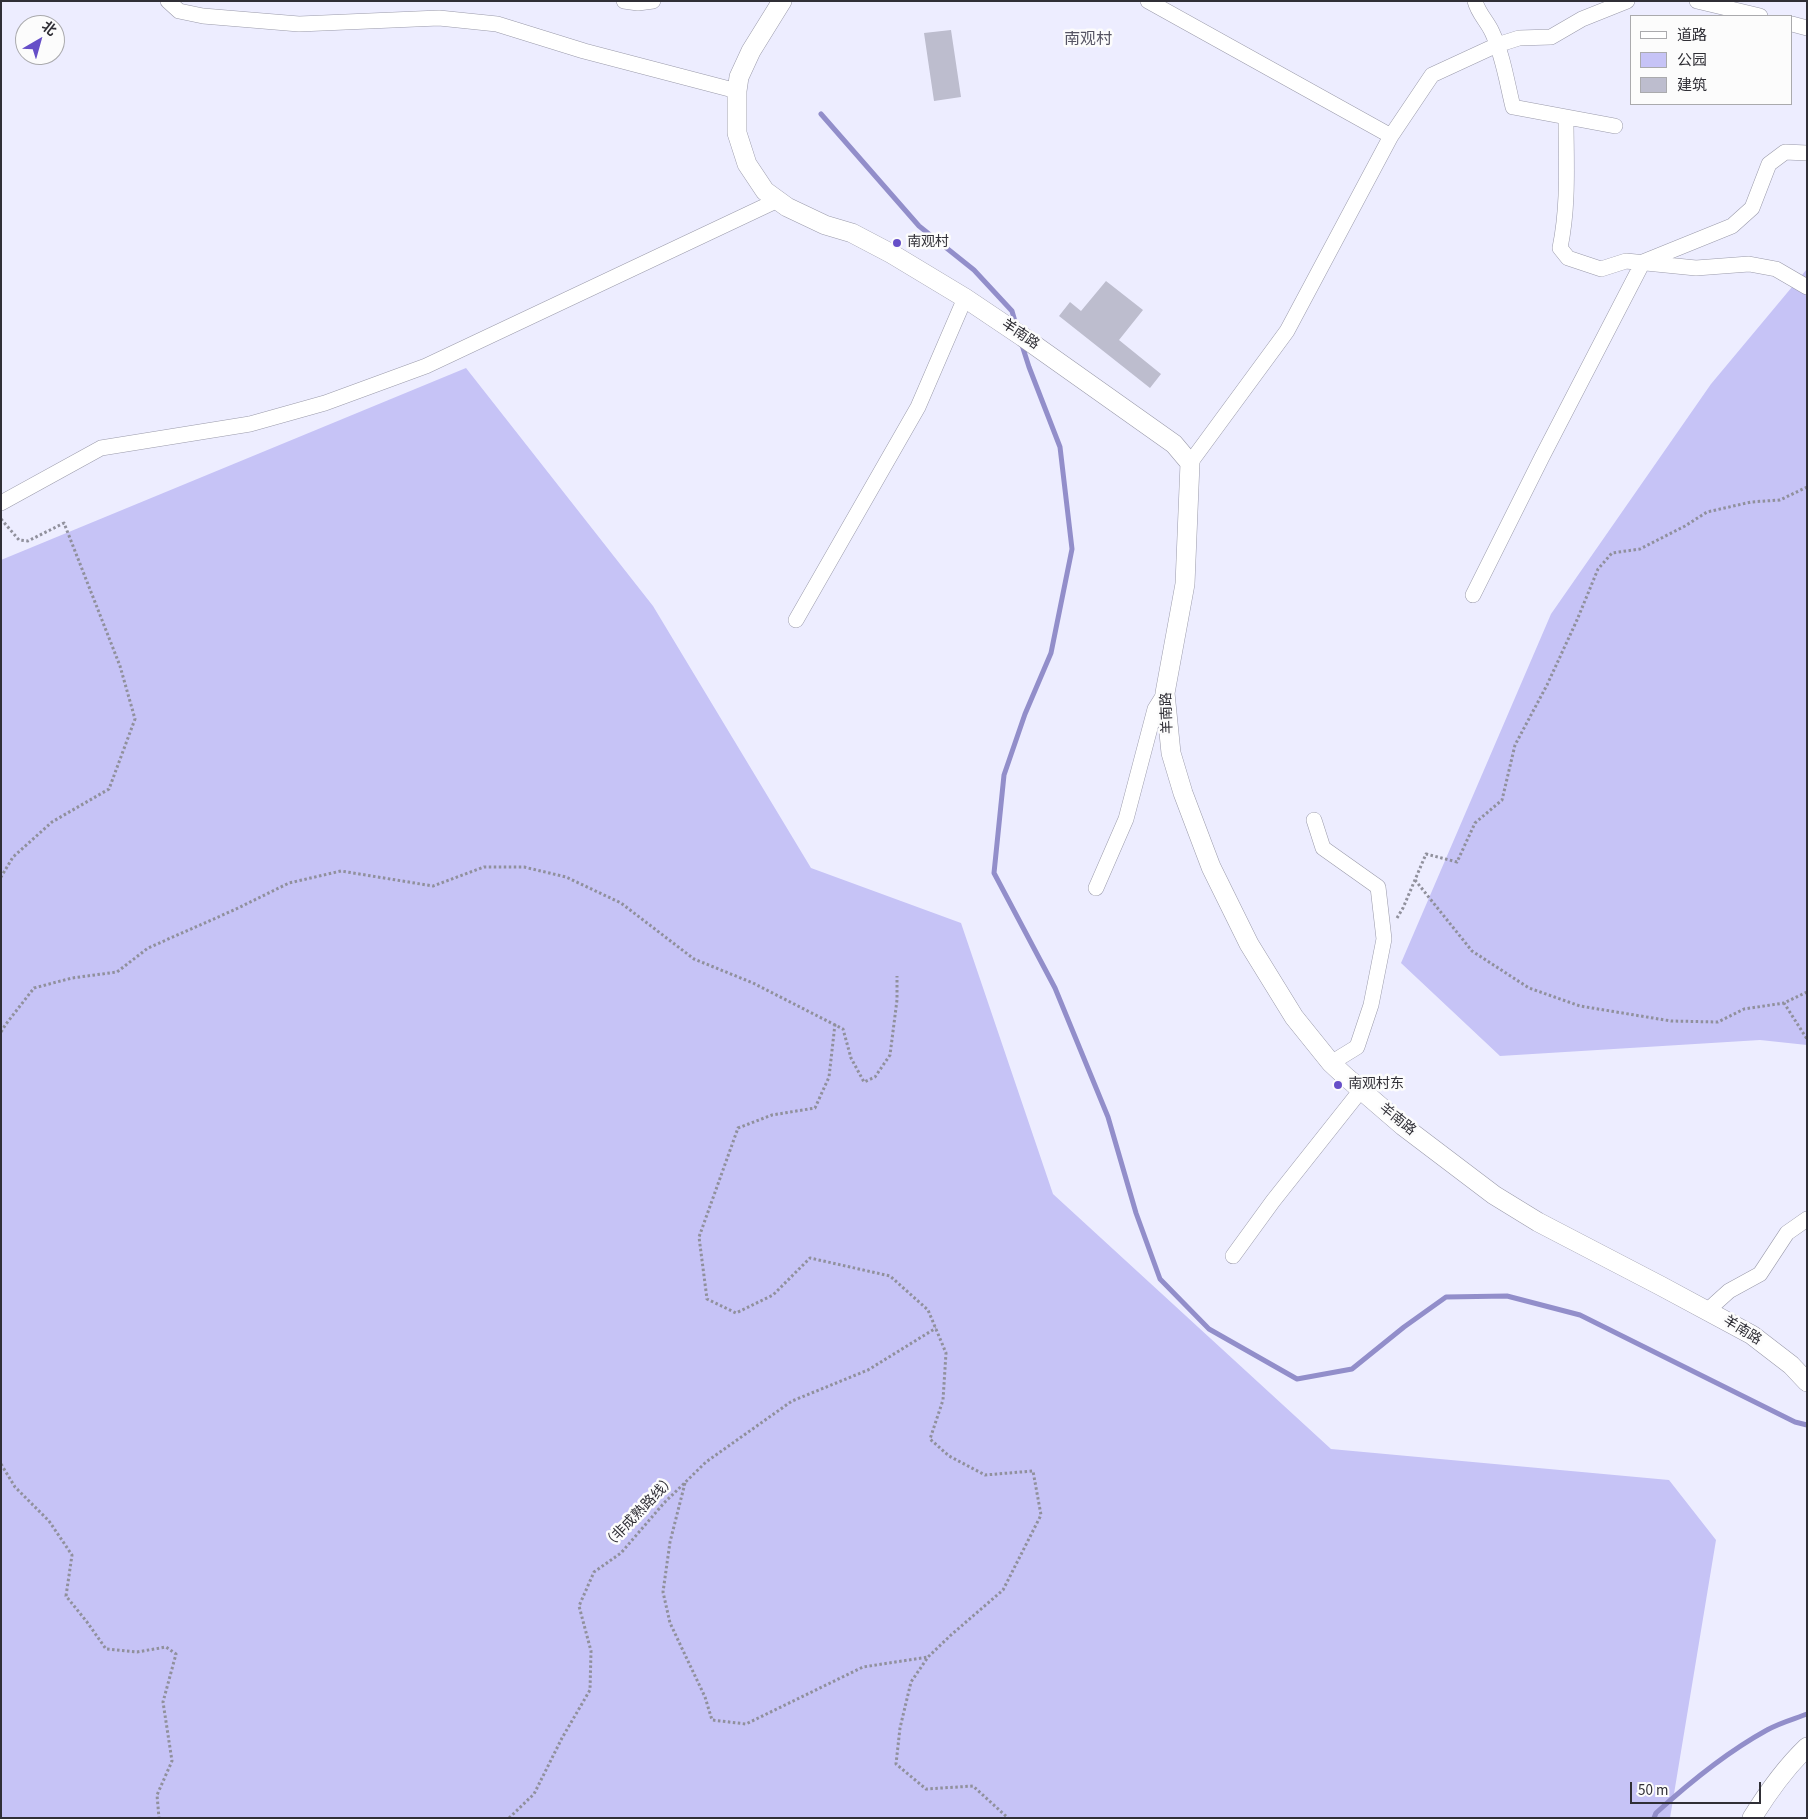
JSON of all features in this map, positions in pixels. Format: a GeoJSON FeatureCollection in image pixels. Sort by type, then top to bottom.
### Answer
{"type":"FeatureCollection","features":[{"type":"Feature","properties":{"kind":"street"},"geometry":{"type":"LineString","coordinates":[[168,1],[180,10],[203,16],[299,24],[439,18],[497,24],[584,51],[737,91]]}},
{"type":"Feature","properties":{"kind":"street"},"geometry":{"type":"LineString","coordinates":[[624,1],[638,3],[653,1]]}},
{"type":"Feature","properties":{"kind":"street","name":"羊南路"},"geometry":{"type":"LineString","coordinates":[[782,1],[751,51],[739,77],[737,91],[737,133],[747,164],[765,191],[787,207],[825,225],[852,233],[892,254],[965,298],[1024,337],[1174,444],[1190,463],[1185,584],[1166,693],[1171,753],[1183,793],[1211,867],[1248,944],[1294,1017],[1331,1063],[1361,1090],[1494,1196],[1538,1222],[1708,1310],[1752,1335],[1791,1365],[1807,1382]]}},
{"type":"Feature","properties":{"kind":"street"},"geometry":{"type":"LineString","coordinates":[[1148,1],[1391,136]]}},
{"type":"Feature","properties":{"kind":"street"},"geometry":{"type":"LineString","coordinates":[[1475,1],[1476,9],[1491,30],[1497,45],[1513,107],[1615,126]]}},
{"type":"Feature","properties":{"kind":"street"},"geometry":{"type":"LineString","coordinates":[[1190,463],[1287,331],[1391,136],[1432,75],[1497,45],[1519,38],[1551,36],[1582,20],[1627,1]]}},
{"type":"Feature","properties":{"kind":"street"},"geometry":{"type":"LineString","coordinates":[[1697,1],[1756,15]]}},
{"type":"Feature","properties":{"kind":"street"},"geometry":{"type":"LineString","coordinates":[[1793,24],[1807,28]]}},
{"type":"Feature","properties":{"kind":"street"},"geometry":{"type":"LineString","coordinates":[[1566,117],[1566,221],[1560,248],[1568,258],[1601,269],[1626,261],[1696,268],[1749,264],[1776,269],[1807,287]]}},
{"type":"Feature","properties":{"kind":"street"},"geometry":{"type":"LineString","coordinates":[[1473,595],[1643,262],[1732,226],[1752,208],[1769,164],[1785,152],[1807,153]]}},
{"type":"Feature","properties":{"kind":"street"},"geometry":{"type":"LineString","coordinates":[[1,503],[101,448],[250,424],[325,403],[426,366],[778,200]]}},
{"type":"Feature","properties":{"kind":"street"},"geometry":{"type":"LineString","coordinates":[[796,620],[918,407],[965,298]]}},
{"type":"Feature","properties":{"kind":"street"},"geometry":{"type":"LineString","coordinates":[[1096,888],[1126,819],[1155,709],[1166,693]]}},
{"type":"Feature","properties":{"kind":"street"},"geometry":{"type":"LineString","coordinates":[[1314,820],[1323,848],[1378,887],[1384,939],[1371,1005],[1357,1047],[1331,1063]]}},
{"type":"Feature","properties":{"kind":"street"},"geometry":{"type":"LineString","coordinates":[[1233,1256],[1273,1201],[1361,1090]]}},
{"type":"Feature","properties":{"kind":"street"},"geometry":{"type":"LineString","coordinates":[[1708,1310],[1729,1291],[1760,1274],[1787,1233],[1807,1219]]}},
{"type":"Feature","properties":{"kind":"street"},"geometry":{"type":"LineString","coordinates":[[1752,1818],[1765,1796],[1786,1768],[1807,1747]]}},
{"type":"Feature","properties":{"kind":"path"},"geometry":{"type":"LineString","coordinates":[[1384,939],[1403,908],[1426,854],[1457,862],[1475,823],[1502,800],[1515,745],[1547,684],[1598,569],[1612,553],[1640,549],[1685,526],[1707,512],[1751,502],[1780,500],[1807,487]]}},
{"type":"Feature","properties":{"kind":"path"},"geometry":{"type":"LineString","coordinates":[[1,519],[18,540],[28,541],[64,523],[120,666],[135,719],[109,789],[52,822],[12,857],[1,877]]}},
{"type":"Feature","properties":{"kind":"path"},"geometry":{"type":"LineString","coordinates":[[1,1032],[3,1025],[34,988],[72,978],[117,972],[148,948],[289,883],[341,871],[433,886],[484,866],[524,867],[566,877],[621,902],[694,959],[753,983],[843,1029],[851,1058],[864,1082],[875,1077],[890,1055],[897,1000],[897,976]]}},
{"type":"Feature","properties":{"kind":"path"},"geometry":{"type":"LineString","coordinates":[[1415,880],[1472,951],[1529,988],[1580,1006],[1672,1021],[1718,1022],[1744,1009],[1784,1003],[1807,992]]}},
{"type":"Feature","properties":{"kind":"path"},"geometry":{"type":"LineString","coordinates":[[1784,1003],[1807,1039]]}},
{"type":"Feature","properties":{"kind":"path"},"geometry":{"type":"LineString","coordinates":[[835,1024],[829,1077],[814,1108],[772,1116],[738,1128],[699,1237],[707,1299],[736,1313],[773,1295],[810,1258],[890,1276],[928,1310],[946,1353],[943,1400],[930,1439],[949,1456],[985,1475],[1033,1471],[1041,1515],[1003,1590],[928,1656],[911,1682],[900,1728],[896,1764],[926,1789],[973,1786],[1008,1818]]}},
{"type":"Feature","properties":{"kind":"path","name":"（非成熟路线）"},"geometry":{"type":"LineString","coordinates":[[509,1818],[534,1794],[562,1738],[590,1690],[591,1651],[579,1606],[594,1572],[621,1552],[664,1503],[706,1462],[792,1401],[868,1370],[936,1328]]}},
{"type":"Feature","properties":{"kind":"path"},"geometry":{"type":"LineString","coordinates":[[1,1464],[15,1487],[49,1521],[72,1555],[66,1596],[106,1650],[137,1652],[166,1647],[176,1654],[163,1702],[172,1761],[157,1795],[159,1818]]}},
{"type":"Feature","properties":{"kind":"path"},"geometry":{"type":"LineString","coordinates":[[686,1482],[670,1542],[663,1592],[670,1623],[701,1688],[712,1720],[746,1724],[863,1667],[928,1656]]}},
{"type":"Feature","properties":{"kind":"green space"},"geometry":{"type":"Polygon","coordinates":[[[1807,269],[1807,1045],[1760,1040],[1500,1056],[1401,963],[1551,614],[1711,384],[1807,269]]]}},
{"type":"Feature","properties":{"kind":"green space"},"geometry":{"type":"Polygon","coordinates":[[[466,368],[653,606],[811,868],[961,923],[1053,1194],[1331,1449],[1669,1480],[1716,1540],[1670,1818],[1,1818],[1,560],[466,368]]]}},
{"type":"Feature","properties":{"kind":"building"},"geometry":{"type":"Polygon","coordinates":[[[951,30],[961,97],[934,101],[924,33],[951,30]]]}},
{"type":"Feature","properties":{"kind":"building"},"geometry":{"type":"Polygon","coordinates":[[[1106,281],[1143,310],[1119,340],[1161,374],[1150,388],[1059,316],[1070,302],[1081,311],[1106,281]]]}},
{"type":"Feature","properties":{"kind":"waterway"},"geometry":{"type":"LineString","coordinates":[[821,114],[919,226],[974,270],[1012,311],[1016,325]]}},
{"type":"Feature","properties":{"kind":"waterway"},"geometry":{"type":"LineString","coordinates":[[1021,342],[1060,447],[1072,549],[1051,653],[1025,714],[1004,775],[994,873],[1055,988],[1108,1117],[1136,1213],[1160,1279],[1209,1329],[1297,1379],[1352,1369],[1404,1327],[1446,1297],[1507,1296],[1580,1315],[1795,1422],[1807,1425]]}},
{"type":"Feature","properties":{"kind":"waterway"},"geometry":{"type":"LineString","coordinates":[[1654,1818],[1656,1813],[1682,1790],[1738,1748],[1782,1723],[1807,1714]]}},
{"type":"Feature","properties":{"kind":"place","name":"南观村"},"geometry":{"type":"Point","coordinates":[897,243]}},
{"type":"Feature","properties":{"kind":"place","name":"南观村东"},"geometry":{"type":"Point","coordinates":[1338,1085]}},
{"type":"Feature","properties":{"kind":"district","name":"南观村"},"geometry":{"type":"Point","coordinates":[1088,40]}}]}
